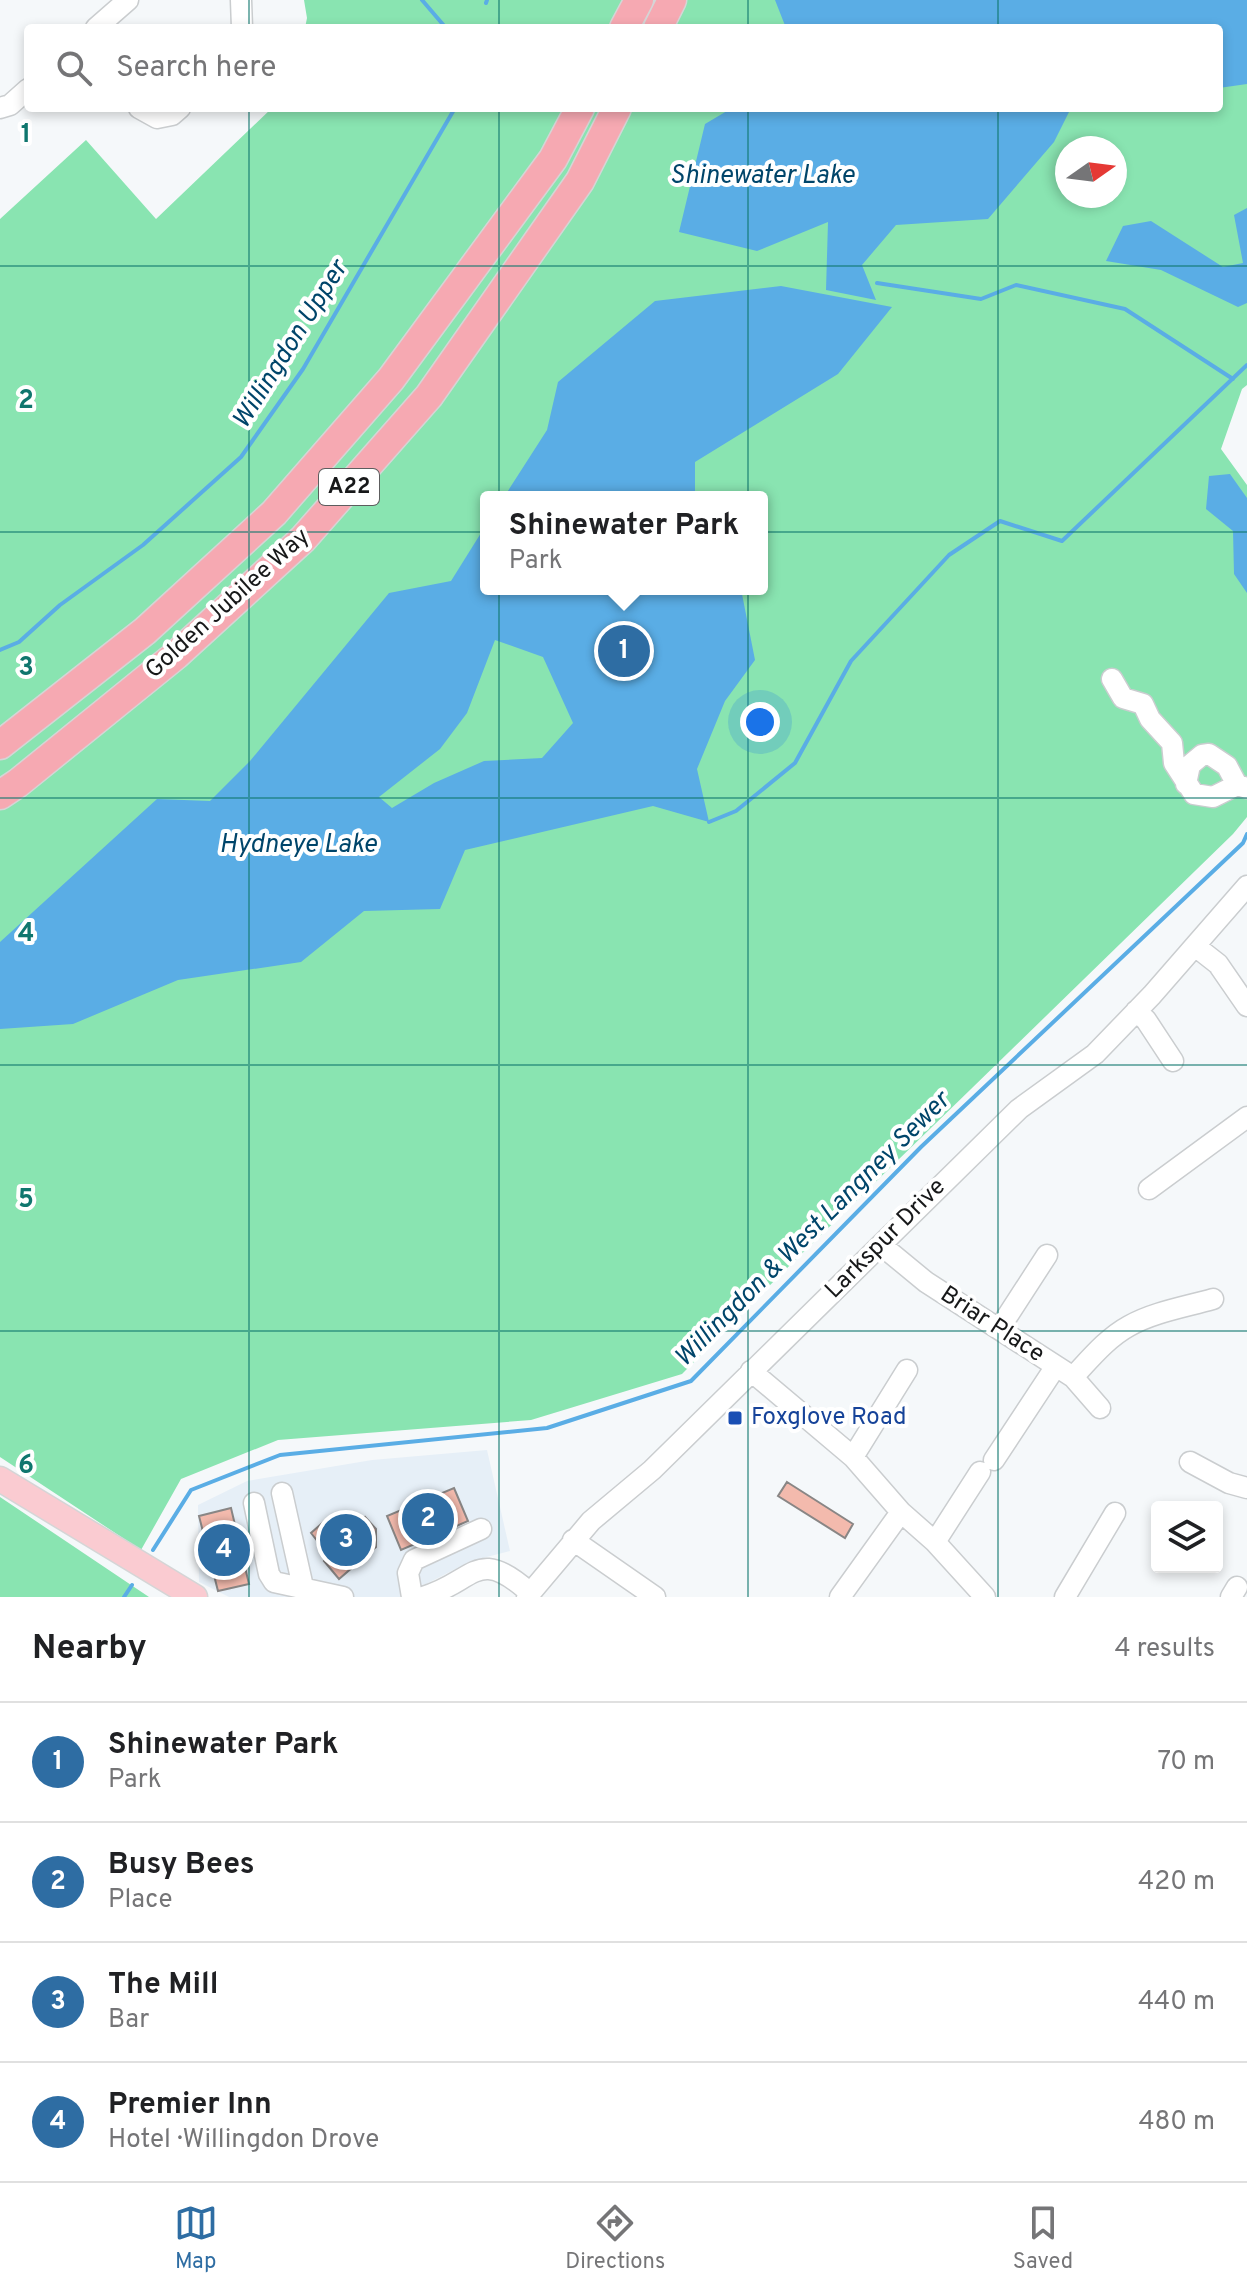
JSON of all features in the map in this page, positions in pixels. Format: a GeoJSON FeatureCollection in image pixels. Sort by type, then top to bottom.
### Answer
{"type":"FeatureCollection","features":[{"type":"Feature","properties":{"kind":"highway"},"geometry":{"type":"LineString","coordinates":[[626,24],[639,0]]}},
{"type":"Feature","properties":{"kind":"highway"},"geometry":{"type":"LineString","coordinates":[[660,24],[672,0]]}},
{"type":"Feature","properties":{"kind":"highway","name":"Golden Jubilee Way"},"geometry":{"type":"LineString","coordinates":[[0,745],[145,631],[274,513],[391,379],[553,159],[578,112]]}},
{"type":"Feature","properties":{"kind":"highway","name":"Golden Jubilee Way"},"geometry":{"type":"LineString","coordinates":[[0,795],[176,655],[303,539],[429,396],[580,181],[615,112]]}},
{"type":"Feature","properties":{"kind":"main road"},"geometry":{"type":"LineString","coordinates":[[0,1479],[187,1595]]}},
{"type":"Feature","properties":{"kind":"street"},"geometry":{"type":"LineString","coordinates":[[101,24],[128,0]]}},
{"type":"Feature","properties":{"kind":"street"},"geometry":{"type":"LineString","coordinates":[[241,0],[242,24]]}},
{"type":"Feature","properties":{"kind":"street"},"geometry":{"type":"LineString","coordinates":[[0,108],[10,105],[24,93]]}},
{"type":"Feature","properties":{"kind":"street"},"geometry":{"type":"LineString","coordinates":[[146,112],[157,118],[175,112]]}},
{"type":"Feature","properties":{"kind":"street"},"geometry":{"type":"LineString","coordinates":[[1112,679],[1123,698],[1143,704],[1150,719],[1172,743],[1174,763],[1186,784],[1194,794],[1213,797],[1242,787],[1227,766],[1209,754],[1202,755],[1190,765],[1186,784]]}},
{"type":"Feature","properties":{"kind":"street","name":"Larkspur Drive"},"geometry":{"type":"LineString","coordinates":[[528,1594],[591,1521],[652,1470],[1019,1109],[1095,1054],[1247,886]]}},
{"type":"Feature","properties":{"kind":"street"},"geometry":{"type":"LineString","coordinates":[[1195,946],[1218,964],[1247,1006]]}},
{"type":"Feature","properties":{"kind":"street"},"geometry":{"type":"LineString","coordinates":[[1136,1011],[1146,1020],[1173,1061]]}},
{"type":"Feature","properties":{"kind":"street"},"geometry":{"type":"LineString","coordinates":[[1149,1189],[1188,1172],[1244,1128]]}},
{"type":"Feature","properties":{"kind":"street","name":"Briar Place"},"geometry":{"type":"LineString","coordinates":[[881,1245],[926,1282],[1064,1371],[1100,1408]]}},
{"type":"Feature","properties":{"kind":"street"},"geometry":{"type":"LineString","coordinates":[[999,1329],[1047,1255]]}},
{"type":"Feature","properties":{"kind":"street"},"geometry":{"type":"LineString","coordinates":[[935,1542],[987,1466],[1064,1371],[1129,1326],[1149,1317],[1213,1299]]}},
{"type":"Feature","properties":{"kind":"street"},"geometry":{"type":"LineString","coordinates":[[853,1457],[907,1370]]}},
{"type":"Feature","properties":{"kind":"street"},"geometry":{"type":"LineString","coordinates":[[751,1371],[853,1457],[901,1512],[935,1542],[985,1597]]}},
{"type":"Feature","properties":{"kind":"street"},"geometry":{"type":"LineString","coordinates":[[1190,1462],[1229,1483],[1247,1488]]}},
{"type":"Feature","properties":{"kind":"street"},"geometry":{"type":"LineString","coordinates":[[282,1493],[303,1587]]}},
{"type":"Feature","properties":{"kind":"street"},"geometry":{"type":"LineString","coordinates":[[254,1503],[269,1574],[274,1582],[343,1597]]}},
{"type":"Feature","properties":{"kind":"street"},"geometry":{"type":"LineString","coordinates":[[840,1597],[901,1512]]}},
{"type":"Feature","properties":{"kind":"street"},"geometry":{"type":"LineString","coordinates":[[1065,1597],[1115,1513]]}},
{"type":"Feature","properties":{"kind":"street"},"geometry":{"type":"LineString","coordinates":[[260,1532],[290,1527]]}},
{"type":"Feature","properties":{"kind":"street"},"geometry":{"type":"LineString","coordinates":[[412,1597],[408,1573],[414,1560],[481,1529]]}},
{"type":"Feature","properties":{"kind":"street"},"geometry":{"type":"LineString","coordinates":[[573,1540],[655,1597]]}},
{"type":"Feature","properties":{"kind":"street"},"geometry":{"type":"LineString","coordinates":[[423,1597],[479,1569],[494,1569],[508,1574],[528,1594]]}},
{"type":"Feature","properties":{"kind":"shaded area"},"geometry":{"type":"Polygon","coordinates":[[[487,1450],[510,1551],[471,1561],[426,1584],[400,1591],[400,1597],[229,1597],[199,1582],[198,1505],[247,1481],[372,1460],[487,1450]]]}},
{"type":"Feature","properties":{"kind":"green space"},"geometry":{"type":"Polygon","coordinates":[[[304,0],[1247,0],[1247,385],[1242,389],[1221,449],[1247,485],[1247,817],[682,1374],[531,1420],[278,1440],[181,1479],[141,1550],[0,1457],[0,219],[86,140],[156,219],[268,112],[1223,112],[1223,24],[306,24],[304,0]]]}},
{"type":"Feature","properties":{"kind":"green space"},"geometry":{"type":"Polygon","coordinates":[[[0,1497],[149,1597],[0,1597],[0,1497]]]}},
{"type":"Feature","properties":{"kind":"water"},"geometry":{"type":"Polygon","coordinates":[[[775,0],[1247,0],[1247,84],[1223,87],[1223,24],[784,24],[775,0]]]}},
{"type":"Feature","properties":{"kind":"water","name":"Shinewater Lake"},"geometry":{"type":"Polygon","coordinates":[[[725,112],[1069,112],[1054,142],[988,219],[896,225],[862,265],[876,300],[826,290],[828,222],[757,251],[679,232],[705,124],[725,112]]]}},
{"type":"Feature","properties":{"kind":"water"},"geometry":{"type":"Polygon","coordinates":[[[1247,208],[1247,303],[1238,307],[1161,270],[1106,261],[1123,226],[1151,221],[1223,267],[1243,263],[1234,215],[1247,208]]]}},
{"type":"Feature","properties":{"kind":"water"},"geometry":{"type":"Polygon","coordinates":[[[781,286],[892,307],[838,374],[695,462],[695,491],[508,491],[547,430],[558,382],[655,301],[781,286]]]}},
{"type":"Feature","properties":{"kind":"water"},"geometry":{"type":"Polygon","coordinates":[[[1230,474],[1247,498],[1247,593],[1234,574],[1233,531],[1206,509],[1209,476],[1230,474]]]}},
{"type":"Feature","properties":{"kind":"water","name":"Hydneye Lake"},"geometry":{"type":"Polygon","coordinates":[[[480,535],[480,595],[742,595],[755,660],[725,701],[697,769],[709,822],[653,806],[465,850],[440,909],[364,911],[301,962],[178,980],[73,1024],[0,1029],[0,942],[157,799],[210,801],[250,761],[389,593],[451,581],[480,535]],[[495,640],[467,713],[440,749],[379,797],[392,808],[434,783],[484,761],[542,758],[573,723],[543,657],[495,640]]]}},
{"type":"Feature","properties":{"kind":"building"},"geometry":{"type":"Polygon","coordinates":[[[787,1482],[853,1524],[845,1538],[778,1496],[787,1482]]]}},
{"type":"Feature","properties":{"kind":"building"},"geometry":{"type":"Polygon","coordinates":[[[454,1488],[468,1521],[401,1550],[387,1516],[454,1488]]]}},
{"type":"Feature","properties":{"kind":"building"},"geometry":{"type":"Polygon","coordinates":[[[231,1508],[249,1584],[218,1591],[199,1516],[231,1508]]]}},
{"type":"Feature","properties":{"kind":"building"},"geometry":{"type":"Polygon","coordinates":[[[340,1515],[353,1528],[365,1517],[376,1529],[376,1547],[339,1579],[324,1561],[329,1556],[311,1533],[328,1518],[333,1523],[340,1515]]]}},
{"type":"Feature","properties":{"kind":"waterway"},"geometry":{"type":"LineString","coordinates":[[422,0],[443,24]]}},
{"type":"Feature","properties":{"kind":"waterway","name":"Willingdon Upper"},"geometry":{"type":"LineString","coordinates":[[0,650],[19,642],[60,605],[143,545],[241,457],[303,369],[453,112]]}},
{"type":"Feature","properties":{"kind":"waterway"},"geometry":{"type":"LineString","coordinates":[[877,283],[981,299],[1016,285],[1125,309],[1233,379]]}},
{"type":"Feature","properties":{"kind":"waterway"},"geometry":{"type":"LineString","coordinates":[[709,822],[736,811],[795,763],[851,661],[949,555],[1000,521],[1062,541],[1247,365]]}},
{"type":"Feature","properties":{"kind":"waterway","name":"Willingdon & West Langney Sewer"},"geometry":{"type":"LineString","coordinates":[[153,1550],[191,1490],[280,1455],[547,1428],[691,1381],[921,1147],[1243,843],[1247,834]]}},
{"type":"Feature","properties":{"kind":"waterway","name":"Willingdon & West Langney Sewer"},"geometry":{"type":"LineString","coordinates":[[124,1597],[132,1585]]}},
{"type":"Feature","properties":{"kind":"place","name":"Shinewater Park"},"geometry":{"type":"Point","coordinates":[624,651]}},
{"type":"Feature","properties":{"kind":"place","name":"Foxglove Road"},"geometry":{"type":"Point","coordinates":[735,1418]}},
{"type":"Feature","properties":{"kind":"place","name":"Busy Bees"},"geometry":{"type":"Point","coordinates":[428,1519]}},
{"type":"Feature","properties":{"kind":"place","name":"The Mill"},"geometry":{"type":"Point","coordinates":[346,1540]}},
{"type":"Feature","properties":{"kind":"place","name":"Premier Inn"},"geometry":{"type":"Point","coordinates":[224,1550]}}]}
